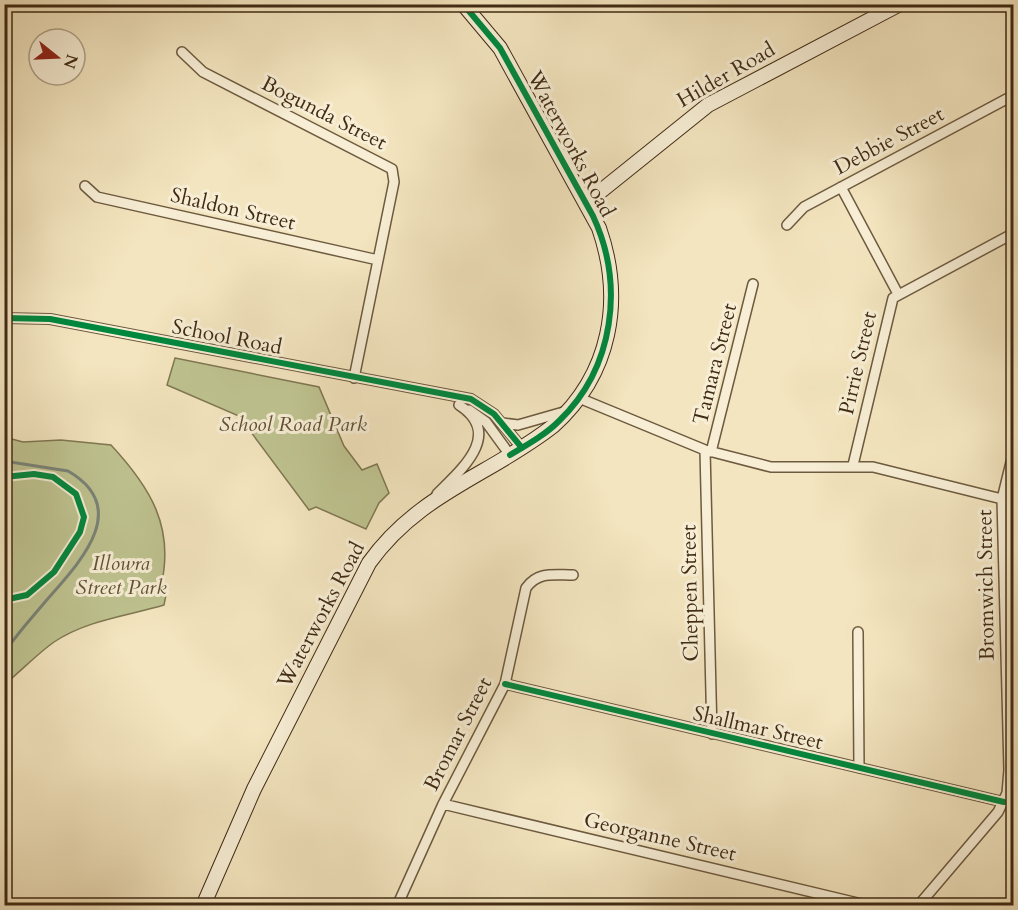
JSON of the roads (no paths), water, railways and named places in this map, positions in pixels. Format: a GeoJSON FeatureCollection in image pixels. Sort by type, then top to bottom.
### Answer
{"type":"FeatureCollection","features":[{"type":"Feature","properties":{"kind":"main road","name":"Waterworks Road"},"geometry":{"type":"LineString","coordinates":[[203,906],[254,789],[369,564],[394,534],[427,504],[516,452],[553,426],[570,410],[594,376],[610,327],[611,303],[603,240],[586,203],[500,48],[463,4]]}},
{"type":"Feature","properties":{"kind":"main road","name":"Hilder Road"},"geometry":{"type":"LineString","coordinates":[[586,203],[708,105],[900,4]]}},
{"type":"Feature","properties":{"kind":"street","name":"Bogunda Street"},"geometry":{"type":"LineString","coordinates":[[182,52],[203,72],[392,169],[393,182],[354,378]]}},
{"type":"Feature","properties":{"kind":"street","name":"Debbie Street"},"geometry":{"type":"LineString","coordinates":[[787,225],[804,207],[1014,95]]}},
{"type":"Feature","properties":{"kind":"street","name":"Shaldon Street"},"geometry":{"type":"LineString","coordinates":[[85,186],[97,197],[378,260]]}},
{"type":"Feature","properties":{"kind":"street"},"geometry":{"type":"LineString","coordinates":[[841,187],[898,294]]}},
{"type":"Feature","properties":{"kind":"street","name":"Pirrie Street"},"geometry":{"type":"LineString","coordinates":[[853,465],[890,303],[898,294],[1014,233]]}},
{"type":"Feature","properties":{"kind":"street"},"geometry":{"type":"LineString","coordinates":[[4,284],[5,318]]}},
{"type":"Feature","properties":{"kind":"street","name":"Tamara Street"},"geometry":{"type":"LineString","coordinates":[[708,451],[753,284]]}},
{"type":"Feature","properties":{"kind":"street","name":"School Road"},"geometry":{"type":"LineString","coordinates":[[5,318],[50,319],[477,402],[503,423],[516,452]]}},
{"type":"Feature","properties":{"kind":"street","name":"School Road"},"geometry":{"type":"LineString","coordinates":[[443,396],[486,422],[516,452]]}},
{"type":"Feature","properties":{"kind":"street"},"geometry":{"type":"LineString","coordinates":[[579,398],[708,451],[771,467],[853,465],[873,467],[1002,499]]}},
{"type":"Feature","properties":{"kind":"street"},"geometry":{"type":"LineString","coordinates":[[427,504],[468,463],[476,448],[478,436],[475,424],[467,411],[459,405]]}},
{"type":"Feature","properties":{"kind":"street"},"geometry":{"type":"LineString","coordinates":[[503,423],[518,425],[570,410]]}},
{"type":"Feature","properties":{"kind":"street","name":"Bromwich Street"},"geometry":{"type":"LineString","coordinates":[[918,906],[991,823],[1004,802],[1009,770],[1002,499],[1014,450]]}},
{"type":"Feature","properties":{"kind":"street","name":"Cheppen Street"},"geometry":{"type":"LineString","coordinates":[[708,451],[712,734]]}},
{"type":"Feature","properties":{"kind":"street","name":"Bromar Street"},"geometry":{"type":"LineString","coordinates":[[397,906],[443,804],[505,684],[526,588],[539,576],[573,574]]}},
{"type":"Feature","properties":{"kind":"street"},"geometry":{"type":"LineString","coordinates":[[858,632],[860,768]]}},
{"type":"Feature","properties":{"kind":"street","name":"Shallmar Street"},"geometry":{"type":"LineString","coordinates":[[505,684],[1004,802]]}},
{"type":"Feature","properties":{"kind":"street","name":"Georganne Street"},"geometry":{"type":"LineString","coordinates":[[443,804],[870,906]]}},
{"type":"Feature","properties":{"kind":"waterway"},"geometry":{"type":"LineString","coordinates":[[4,461],[68,471],[87,486],[97,502],[98,519],[93,537],[84,554],[4,652]]}},
{"type":"Feature","properties":{"kind":"park label","name":"School Road Park"},"geometry":{"type":"Point","coordinates":[293,424]}},
{"type":"Feature","properties":{"kind":"park label","name":"Illowra Street Park"},"geometry":{"type":"Point","coordinates":[121,575]}}]}
